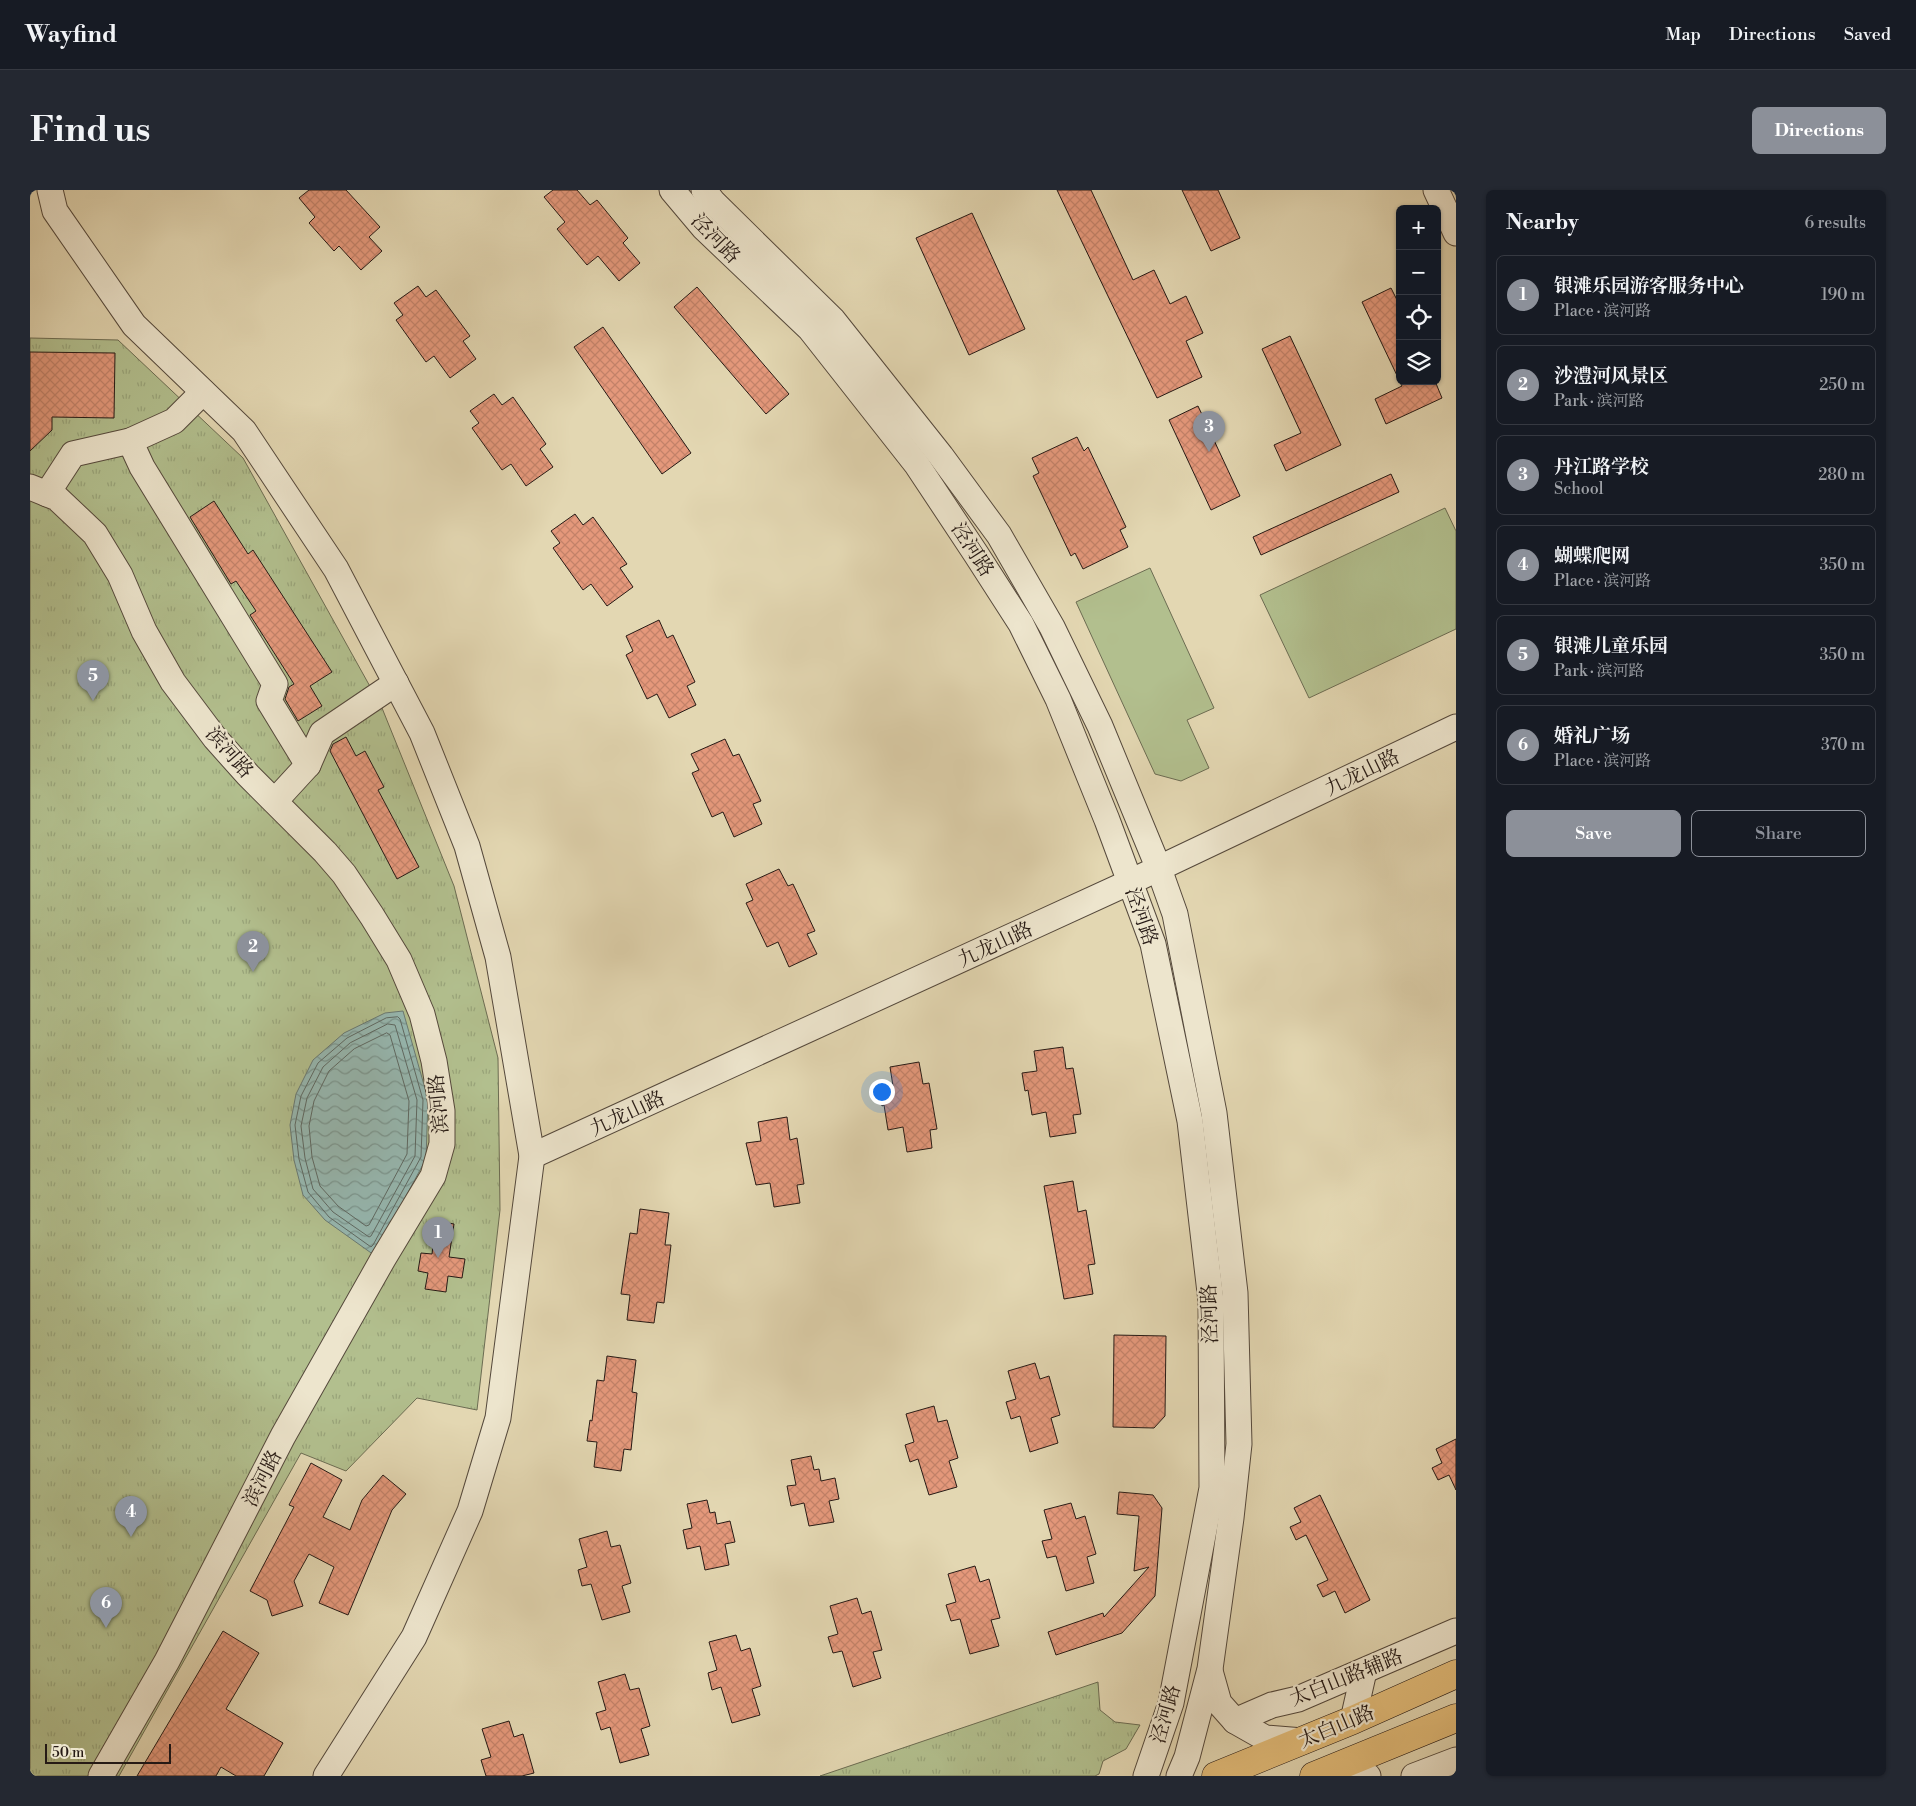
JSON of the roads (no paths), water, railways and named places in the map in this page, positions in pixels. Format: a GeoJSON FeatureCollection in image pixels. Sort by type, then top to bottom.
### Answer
{"type":"FeatureCollection","features":[{"type":"Feature","properties":{"kind":"main road","name":"太白山路"},"geometry":{"type":"LineString","coordinates":[[1216,1776],[1353,1720],[1456,1674]]}},
{"type":"Feature","properties":{"kind":"main road","name":"太白山路"},"geometry":{"type":"LineString","coordinates":[[1314,1776],[1358,1770],[1456,1718]]}},
{"type":"Feature","properties":{"kind":"street"},"geometry":{"type":"LineString","coordinates":[[50,190],[54,211],[134,325],[244,431],[336,569],[422,733],[467,846],[498,957],[532,1156],[498,1418],[470,1511],[414,1637],[326,1776]]}},
{"type":"Feature","properties":{"kind":"street","name":"泾河路"},"geometry":{"type":"LineString","coordinates":[[672,190],[704,228],[810,329],[917,465],[1021,624],[1058,698],[1107,820],[1153,944],[1190,1121],[1211,1301],[1212,1488],[1171,1704],[1146,1776]]}},
{"type":"Feature","properties":{"kind":"street","name":"泾河路"},"geometry":{"type":"LineString","coordinates":[[704,190],[713,202],[833,320],[941,456],[998,535],[1052,627],[1100,726],[1159,869],[1175,914],[1214,1113],[1235,1293],[1239,1444],[1232,1518],[1210,1669],[1187,1757],[1179,1776]]}},
{"type":"Feature","properties":{"kind":"street"},"geometry":{"type":"LineString","coordinates":[[1436,190],[1456,233]]}},
{"type":"Feature","properties":{"kind":"street"},"geometry":{"type":"LineString","coordinates":[[39,491],[73,454],[130,441],[174,421],[204,392]]}},
{"type":"Feature","properties":{"kind":"street"},"geometry":{"type":"LineString","coordinates":[[130,441],[142,466],[275,684],[268,702],[308,765]]}},
{"type":"Feature","properties":{"kind":"street","name":"滨河路"},"geometry":{"type":"LineString","coordinates":[[39,491],[56,498],[95,534],[120,575],[144,631],[174,682],[215,738],[344,874],[399,960],[422,1014],[434,1061],[442,1111],[442,1144],[433,1176],[382,1259],[283,1436],[166,1661],[101,1776]]}},
{"type":"Feature","properties":{"kind":"street"},"geometry":{"type":"LineString","coordinates":[[275,802],[308,765],[322,733],[396,683]]}},
{"type":"Feature","properties":{"kind":"street","name":"九龙山路"},"geometry":{"type":"LineString","coordinates":[[532,1156],[1159,869],[1456,727]]}},
{"type":"Feature","properties":{"kind":"street","name":"太白山路辅路"},"geometry":{"type":"LineString","coordinates":[[1235,1721],[1272,1705],[1298,1700],[1456,1631]]}},
{"type":"Feature","properties":{"kind":"street"},"geometry":{"type":"LineString","coordinates":[[1210,1669],[1219,1703],[1235,1721],[1265,1738],[1303,1740]]}},
{"type":"Feature","properties":{"kind":"street"},"geometry":{"type":"LineString","coordinates":[[1353,1720],[1364,1671]]}},
{"type":"Feature","properties":{"kind":"water"},"geometry":{"type":"Polygon","coordinates":[[[403,1011],[428,1099],[426,1159],[374,1255],[325,1220],[303,1195],[294,1160],[290,1125],[296,1094],[313,1060],[344,1033],[385,1013],[403,1011]]]}},
{"type":"Feature","properties":{"kind":"place","name":"丹江路学校"},"geometry":{"type":"Point","coordinates":[1209,452]}},
{"type":"Feature","properties":{"kind":"place","name":"银滩儿童乐园"},"geometry":{"type":"Point","coordinates":[93,701]}},
{"type":"Feature","properties":{"kind":"place","name":"沙澧河风景区"},"geometry":{"type":"Point","coordinates":[253,972]}},
{"type":"Feature","properties":{"kind":"place","name":"银滩乐园游客服务中心"},"geometry":{"type":"Point","coordinates":[438,1258]}},
{"type":"Feature","properties":{"kind":"place","name":"蝴蝶爬网"},"geometry":{"type":"Point","coordinates":[131,1537]}},
{"type":"Feature","properties":{"kind":"place","name":"婚礼广场"},"geometry":{"type":"Point","coordinates":[106,1628]}}]}
